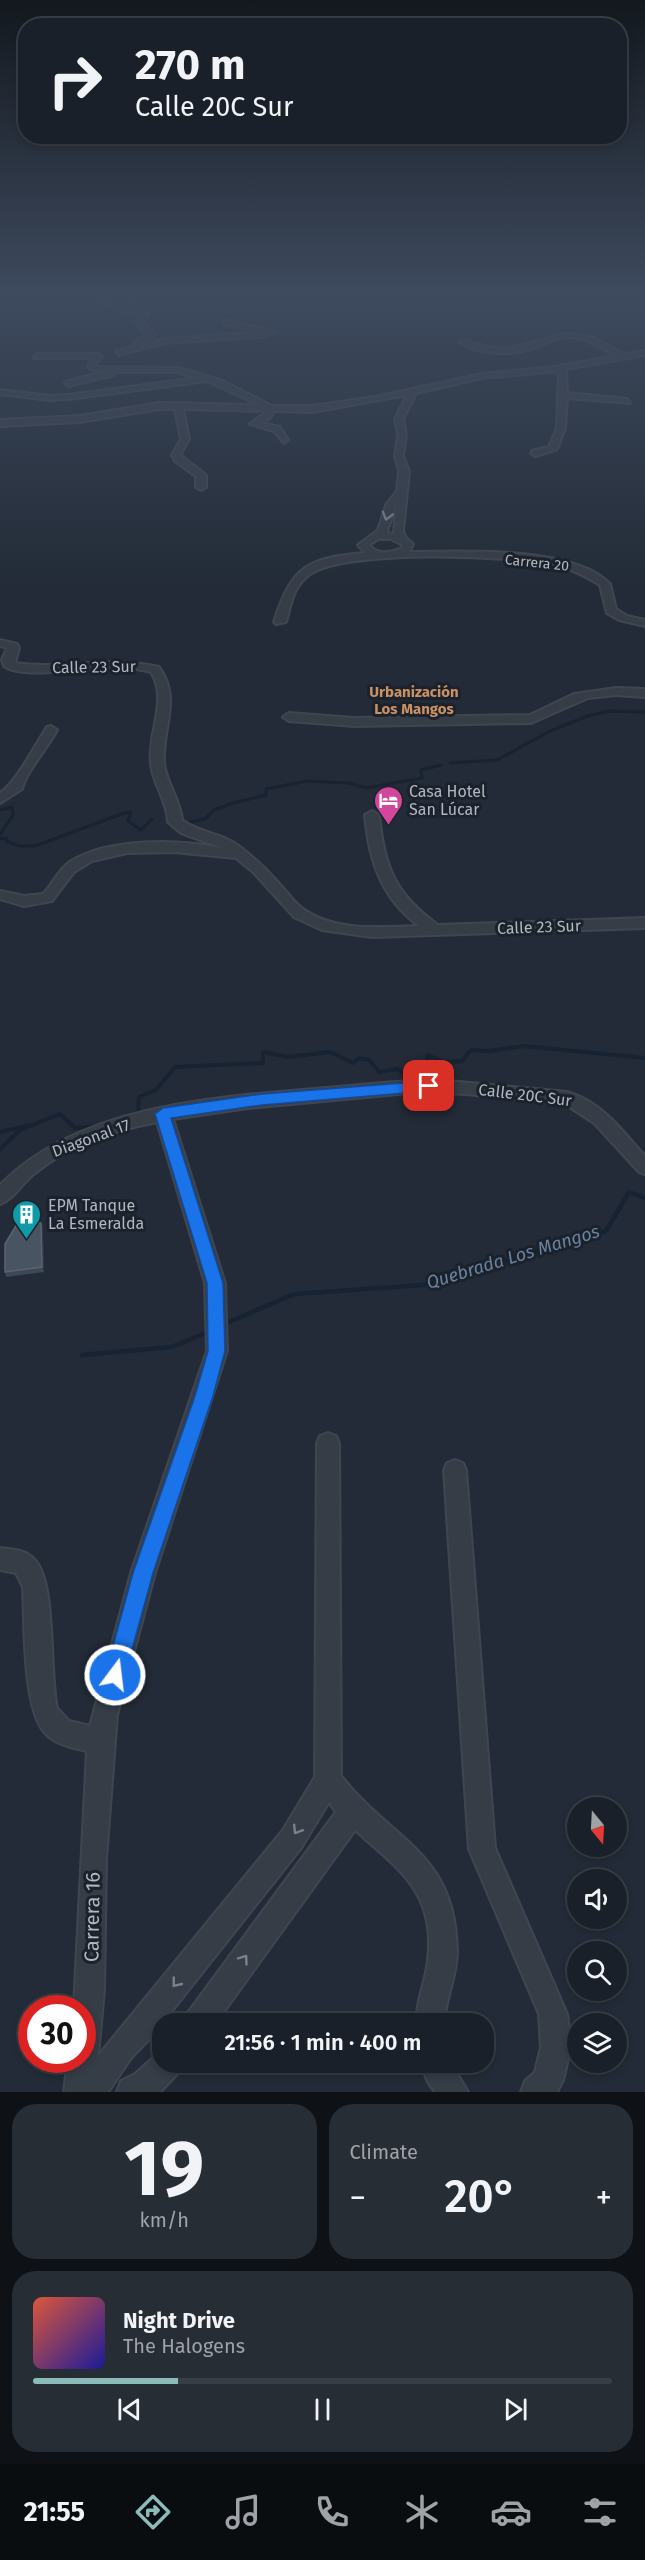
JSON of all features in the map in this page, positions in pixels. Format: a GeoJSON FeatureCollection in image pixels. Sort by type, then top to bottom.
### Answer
{"type":"FeatureCollection","features":[{"type":"Feature","properties":{"kind":"street"},"geometry":{"type":"LineString","coordinates":[[0,393],[50,398],[105,393]]}},
{"type":"Feature","properties":{"kind":"street"},"geometry":{"type":"LineString","coordinates":[[237,393],[270,409]]}},
{"type":"Feature","properties":{"kind":"street"},"geometry":{"type":"LineString","coordinates":[[0,423],[79,419],[132,409],[178,405],[270,409],[320,408],[404,393]]}},
{"type":"Feature","properties":{"kind":"street"},"geometry":{"type":"LineString","coordinates":[[393,555],[404,543],[398,531],[404,471],[399,456],[402,435],[399,419],[412,393]]}},
{"type":"Feature","properties":{"kind":"street"},"geometry":{"type":"LineString","coordinates":[[535,453],[553,449],[561,428],[561,395],[627,401]]}},
{"type":"Feature","properties":{"kind":"street"},"geometry":{"type":"LineString","coordinates":[[178,405],[184,439],[176,455],[178,459],[201,475],[201,487]]}},
{"type":"Feature","properties":{"kind":"street"},"geometry":{"type":"LineString","coordinates":[[270,409],[268,415],[254,424],[277,429],[284,440]]}},
{"type":"Feature","properties":{"kind":"street"},"geometry":{"type":"LineString","coordinates":[[280,622],[294,583],[312,569],[333,560],[382,531],[390,505],[401,493]]}},
{"type":"Feature","properties":{"kind":"street"},"geometry":{"type":"LineString","coordinates":[[369,539],[365,549],[380,555]]}},
{"type":"Feature","properties":{"kind":"street","name":"Carrera 20"},"geometry":{"type":"LineString","coordinates":[[369,539],[404,543],[434,556]]}},
{"type":"Feature","properties":{"kind":"street","name":"Carrera 20"},"geometry":{"type":"LineString","coordinates":[[333,560],[393,555],[532,560],[570,565],[586,571],[605,584],[611,611],[623,618],[645,624]]}},
{"type":"Feature","properties":{"kind":"street","name":"Calle 23 Sur"},"geometry":{"type":"LineString","coordinates":[[0,643],[11,644],[13,648],[9,660],[10,666],[23,669],[100,664],[155,669],[163,682],[165,698],[157,764],[171,798],[175,822],[186,830],[220,841],[252,863],[299,914],[322,925],[372,932],[645,923]]}},
{"type":"Feature","properties":{"kind":"street"},"geometry":{"type":"LineString","coordinates":[[289,717],[354,722],[531,718],[546,715],[573,699],[611,691],[645,693]]}},
{"type":"Feature","properties":{"kind":"street"},"geometry":{"type":"LineString","coordinates":[[0,799],[15,789],[18,779],[39,752],[51,730]]}},
{"type":"Feature","properties":{"kind":"street"},"geometry":{"type":"LineString","coordinates":[[372,815],[377,856],[388,888],[407,909],[433,929]]}},
{"type":"Feature","properties":{"kind":"street"},"geometry":{"type":"LineString","coordinates":[[0,895],[24,900],[47,898],[73,866],[102,854],[124,849],[200,848],[252,863]]}},
{"type":"Feature","properties":{"kind":"street","name":"Calle 20C Sur"},"geometry":{"type":"LineString","coordinates":[[163,1114],[262,1100],[429,1086],[567,1098],[583,1103],[596,1112],[645,1167]]}},
{"type":"Feature","properties":{"kind":"street","name":"Diagonal 17"},"geometry":{"type":"LineString","coordinates":[[0,1197],[31,1163],[63,1145],[163,1114]]}},
{"type":"Feature","properties":{"kind":"street","name":"Carrera 16"},"geometry":{"type":"LineString","coordinates":[[79,2092],[90,1990],[100,1741],[143,1573],[204,1396],[217,1351],[215,1283],[163,1114]]}},
{"type":"Feature","properties":{"kind":"street"},"geometry":{"type":"LineString","coordinates":[[90,2092],[121,2048],[291,1839],[328,1780],[328,1443]]}},
{"type":"Feature","properties":{"kind":"street"},"geometry":{"type":"LineString","coordinates":[[455,1470],[482,1849],[554,2014],[556,2047],[548,2080],[536,2092]]}},
{"type":"Feature","properties":{"kind":"street"},"geometry":{"type":"LineString","coordinates":[[0,1559],[20,1561],[32,1572],[45,1712],[53,1726],[68,1735],[100,1741]]}},
{"type":"Feature","properties":{"kind":"street"},"geometry":{"type":"LineString","coordinates":[[328,1780],[353,1811],[416,1863],[435,1896],[442,1923],[443,1956],[430,2013]]}},
{"type":"Feature","properties":{"kind":"street"},"geometry":{"type":"LineString","coordinates":[[205,2013],[353,1811]]}},
{"type":"Feature","properties":{"kind":"street"},"geometry":{"type":"LineString","coordinates":[[132,2092],[146,2085],[158,2073]]}},
{"type":"Feature","properties":{"kind":"street"},"geometry":{"type":"LineString","coordinates":[[439,2073],[453,2092]]}},
{"type":"Feature","properties":{"kind":"building","name":"EPM Tanque La Esmeralda"},"geometry":{"type":"Polygon","coordinates":[[[39,1210],[34,1221],[41,1223],[42,1267],[5,1272],[5,1244],[17,1224],[17,1212],[39,1210]]]}},
{"type":"Feature","properties":{"kind":"waterway"},"geometry":{"type":"LineString","coordinates":[[450,763],[497,760],[550,731],[588,716],[609,711],[645,712]]}},
{"type":"Feature","properties":{"kind":"waterway"},"geometry":{"type":"LineString","coordinates":[[182,821],[185,823],[205,819],[214,810],[266,795],[266,789],[308,781],[349,783],[366,788],[422,778],[421,770],[441,765]]}},
{"type":"Feature","properties":{"kind":"waterway"},"geometry":{"type":"LineString","coordinates":[[0,810],[12,807],[13,815],[0,835]]}},
{"type":"Feature","properties":{"kind":"waterway"},"geometry":{"type":"LineString","coordinates":[[0,839],[6,838],[6,841],[20,846],[35,846],[124,813],[131,812],[128,821],[141,830],[152,819]]}},
{"type":"Feature","properties":{"kind":"waterway"},"geometry":{"type":"LineString","coordinates":[[129,1116],[138,1112],[139,1097],[156,1090],[175,1067],[263,1063],[263,1052],[288,1057],[330,1052],[353,1063],[359,1058],[369,1060],[379,1072],[398,1069],[404,1074],[426,1069],[428,1055],[443,1062],[462,1061],[471,1050],[488,1051],[524,1046],[645,1058]]}},
{"type":"Feature","properties":{"kind":"waterway"},"geometry":{"type":"LineString","coordinates":[[0,1149],[20,1130],[60,1114],[75,1128],[100,1126]]}},
{"type":"Feature","properties":{"kind":"waterway"},"geometry":{"type":"LineString","coordinates":[[0,1132],[30,1125]]}},
{"type":"Feature","properties":{"kind":"waterway","name":"Quebrada Los Mangos"},"geometry":{"type":"LineString","coordinates":[[222,1325],[294,1294],[423,1285],[606,1231],[629,1192],[645,1198]]}},
{"type":"Feature","properties":{"kind":"waterway","name":"Quebrada Los Mangos"},"geometry":{"type":"LineString","coordinates":[[82,1355],[172,1347],[210,1331]]}},
{"type":"Feature","properties":{"kind":"place","name":"Casa Hotel San Lúcar"},"geometry":{"type":"Point","coordinates":[388,826]}},
{"type":"Feature","properties":{"kind":"place","name":"EPM Tanque La Esmeralda"},"geometry":{"type":"Point","coordinates":[27,1240]}},
{"type":"Feature","properties":{"kind":"district","name":"Urbanización Los Mangos"},"geometry":{"type":"Point","coordinates":[414,700]}},
{"type":"Feature","properties":{"kind":"route"},"geometry":{"type":"LineString","coordinates":[[115,1675],[143,1573],[204,1396],[217,1351],[218,1322],[215,1283],[163,1114],[262,1100],[429,1086]]}}]}
